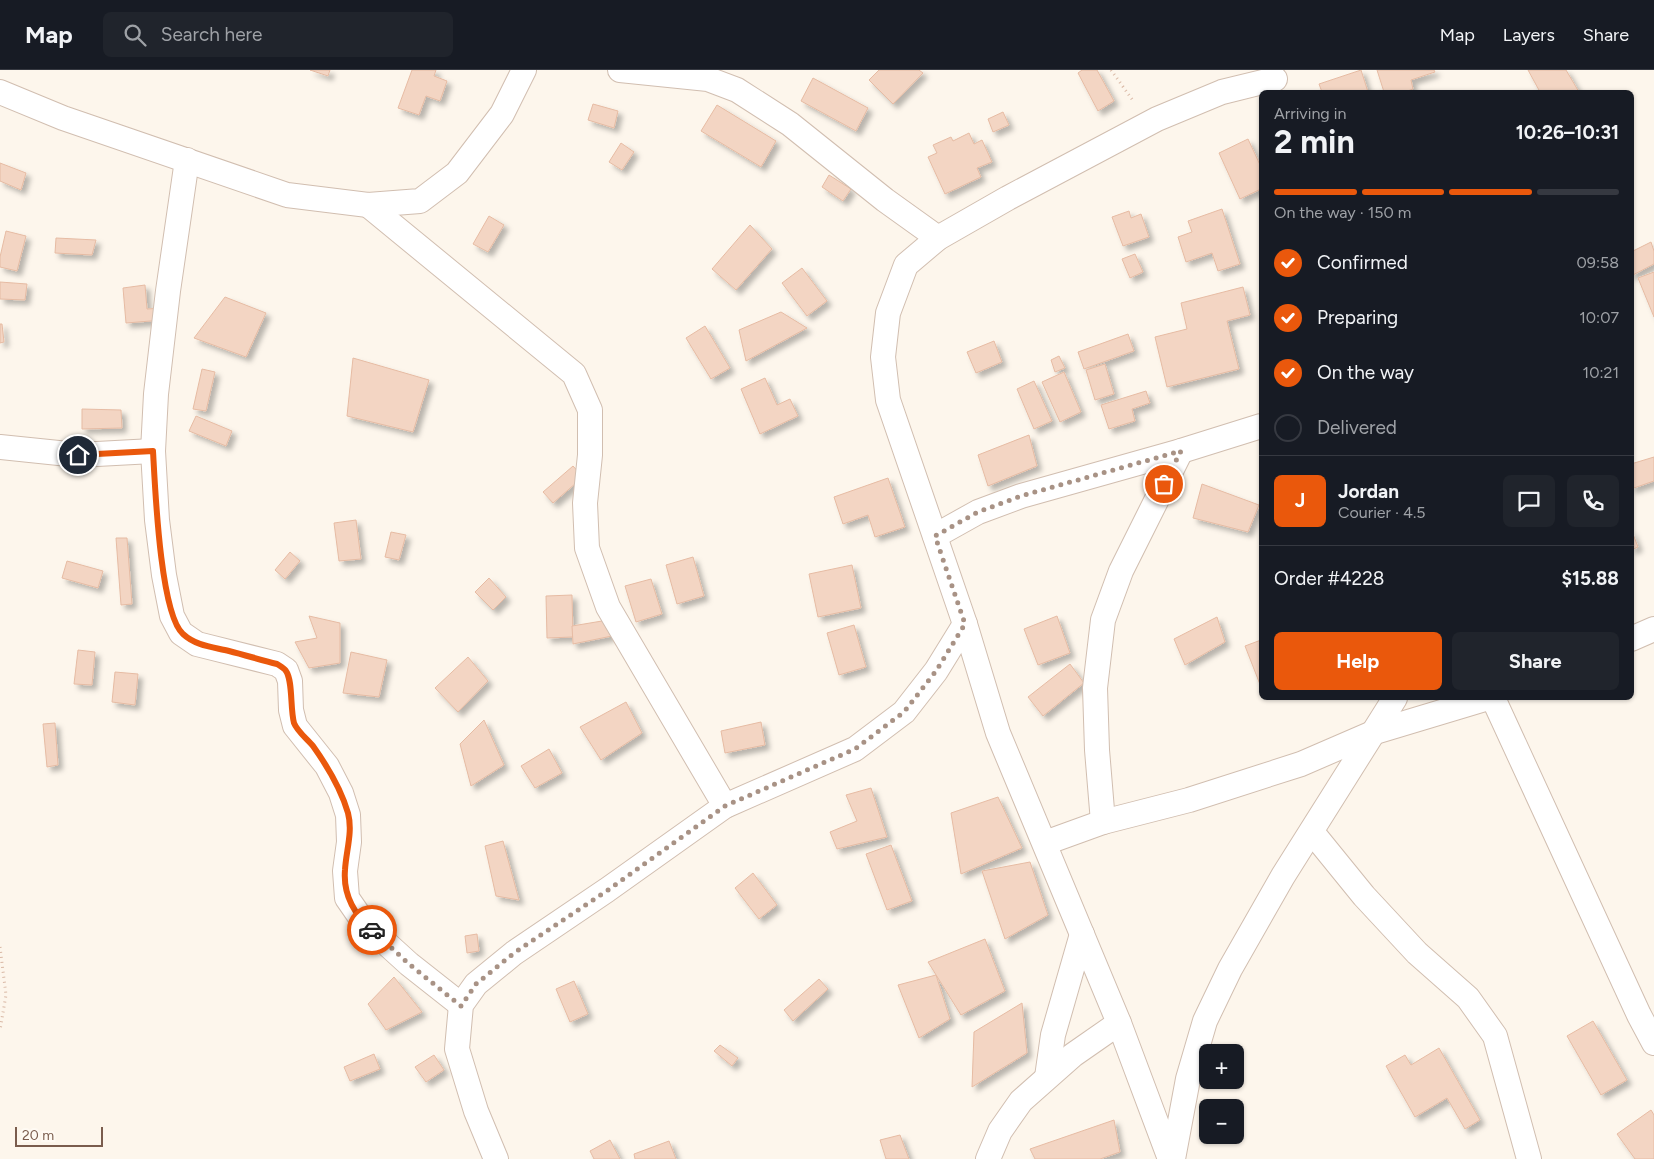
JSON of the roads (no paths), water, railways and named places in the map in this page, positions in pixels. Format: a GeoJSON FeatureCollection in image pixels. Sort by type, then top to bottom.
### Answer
{"type":"FeatureCollection","features":[{"type":"Feature","properties":{"kind":"street"},"geometry":{"type":"LineString","coordinates":[[0,92],[63,118],[287,195],[368,205],[420,201],[457,173],[502,114],[524,70]]}},
{"type":"Feature","properties":{"kind":"street"},"geometry":{"type":"LineString","coordinates":[[620,70],[708,79],[737,90],[790,124],[885,200],[938,238]]}},
{"type":"Feature","properties":{"kind":"street"},"geometry":{"type":"LineString","coordinates":[[1172,1159],[1119,1023],[998,733],[965,624],[888,400],[883,357],[888,313],[906,265],[938,238],[1008,198],[1157,119],[1222,92],[1276,81]]}},
{"type":"Feature","properties":{"kind":"street"},"geometry":{"type":"LineString","coordinates":[[187,160],[168,291],[156,394],[153,451],[164,575],[172,616],[181,633],[197,644],[277,664],[286,670],[290,681],[291,710],[295,726],[327,766],[341,793],[348,816],[350,842],[345,871],[347,898],[365,924],[409,964],[461,1006]]}},
{"type":"Feature","properties":{"kind":"street"},"geometry":{"type":"LineString","coordinates":[[368,205],[574,374],[590,410],[590,455],[585,503],[587,548],[608,607],[725,806]]}},
{"type":"Feature","properties":{"kind":"street"},"geometry":{"type":"LineString","coordinates":[[935,536],[978,512],[1021,496],[1181,451],[1259,427]]}},
{"type":"Feature","properties":{"kind":"street"},"geometry":{"type":"LineString","coordinates":[[0,447],[78,455],[153,451]]}},
{"type":"Feature","properties":{"kind":"street"},"geometry":{"type":"LineString","coordinates":[[1103,822],[1097,750],[1095,688],[1103,620],[1121,571],[1181,451]]}},
{"type":"Feature","properties":{"kind":"street"},"geometry":{"type":"LineString","coordinates":[[496,1159],[476,1111],[457,1048],[461,1006],[476,984],[514,953],[608,890],[725,806],[855,749],[904,712],[936,671],[965,624]]}},
{"type":"Feature","properties":{"kind":"street"},"geometry":{"type":"LineString","coordinates":[[1634,638],[1654,630]]}},
{"type":"Feature","properties":{"kind":"street"},"geometry":{"type":"LineString","coordinates":[[1172,1159],[1188,1079],[1205,1021],[1230,969],[1283,876],[1394,700]]}},
{"type":"Feature","properties":{"kind":"street"},"geometry":{"type":"LineString","coordinates":[[1045,843],[1103,822],[1190,800],[1301,764],[1375,732],[1481,700]]}},
{"type":"Feature","properties":{"kind":"street"},"geometry":{"type":"LineString","coordinates":[[1494,700],[1639,1015],[1654,1043]]}},
{"type":"Feature","properties":{"kind":"street"},"geometry":{"type":"LineString","coordinates":[[1312,832],[1364,896],[1417,953],[1468,998],[1495,1036],[1529,1159]]}},
{"type":"Feature","properties":{"kind":"street"},"geometry":{"type":"LineString","coordinates":[[1047,1077],[1053,1035],[1082,934]]}},
{"type":"Feature","properties":{"kind":"street"},"geometry":{"type":"LineString","coordinates":[[988,1159],[1000,1131],[1021,1101],[1073,1055],[1119,1023]]}}]}
